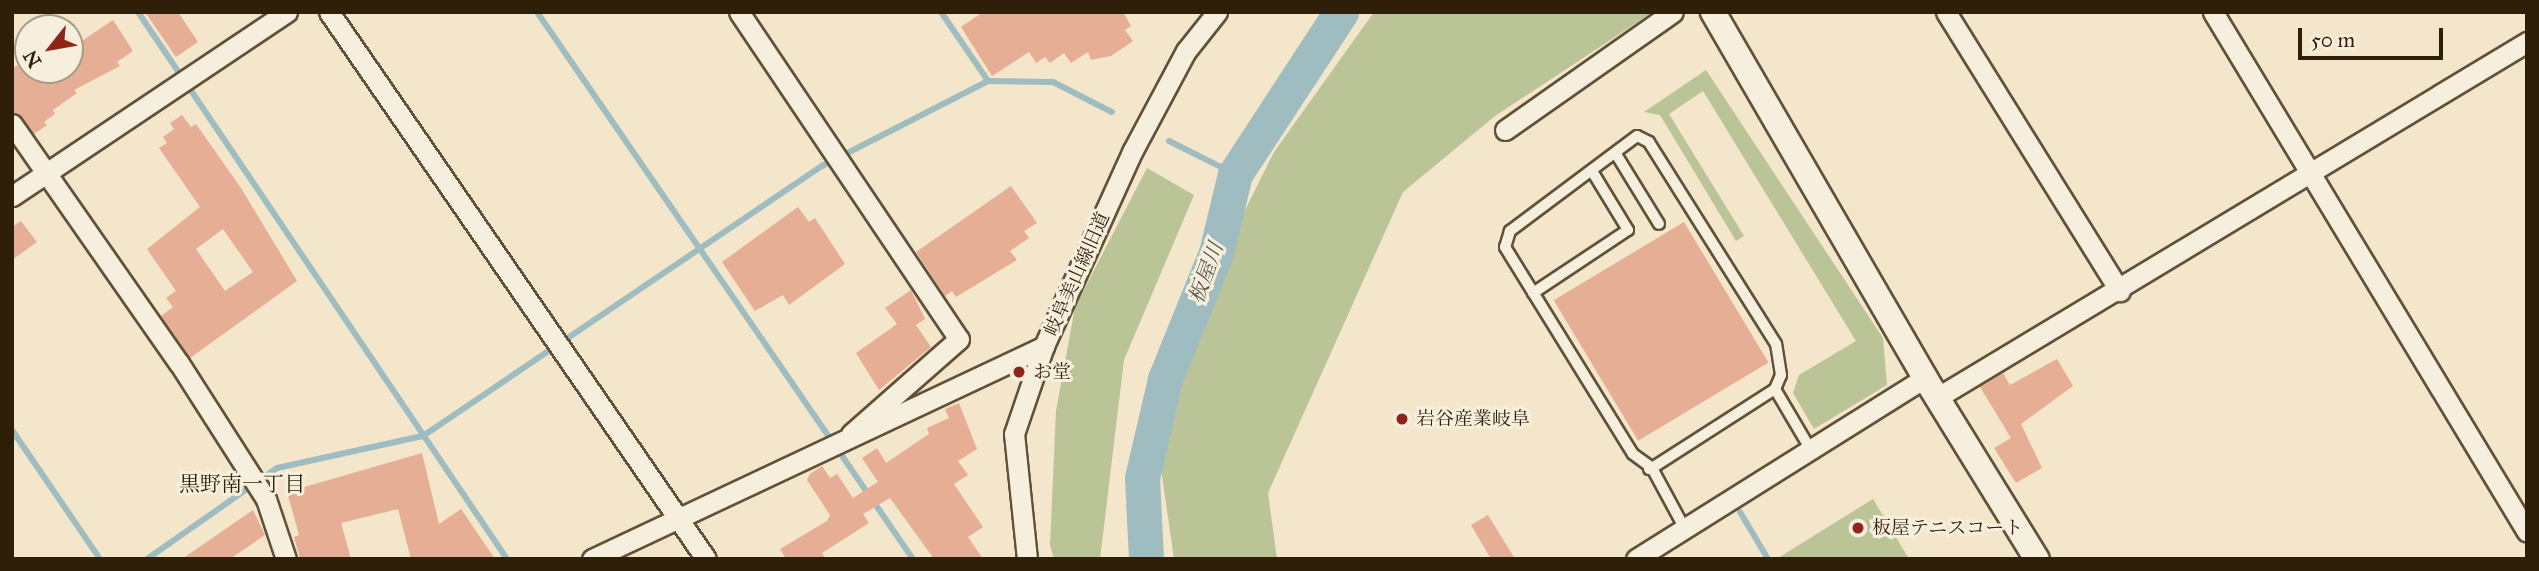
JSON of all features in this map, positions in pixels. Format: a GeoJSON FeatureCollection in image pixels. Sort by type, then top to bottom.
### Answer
{"type":"FeatureCollection","features":[{"type":"Feature","properties":{"kind":"street"},"geometry":{"type":"LineString","coordinates":[[12,196],[287,12]]}},
{"type":"Feature","properties":{"kind":"street"},"geometry":{"type":"LineString","coordinates":[[329,12],[706,559]]}},
{"type":"Feature","properties":{"kind":"street"},"geometry":{"type":"LineString","coordinates":[[738,12],[959,339],[851,434]]}},
{"type":"Feature","properties":{"kind":"street","name":"岐阜美山線旧道"},"geometry":{"type":"LineString","coordinates":[[1027,559],[1014,434],[1044,346],[1132,152],[1186,51],[1217,12]]}},
{"type":"Feature","properties":{"kind":"street"},"geometry":{"type":"LineString","coordinates":[[1505,130],[1674,12]]}},
{"type":"Feature","properties":{"kind":"street"},"geometry":{"type":"LineString","coordinates":[[1713,12],[1931,388],[2037,559]]}},
{"type":"Feature","properties":{"kind":"street"},"geometry":{"type":"LineString","coordinates":[[1946,12],[2120,291]]}},
{"type":"Feature","properties":{"kind":"street"},"geometry":{"type":"LineString","coordinates":[[2213,12],[2527,532]]}},
{"type":"Feature","properties":{"kind":"street"},"geometry":{"type":"LineString","coordinates":[[1636,559],[1811,450],[2120,291],[2527,42]]}},
{"type":"Feature","properties":{"kind":"street"},"geometry":{"type":"LineString","coordinates":[[12,124],[179,363],[266,499],[286,559]]}},
{"type":"Feature","properties":{"kind":"street"},"geometry":{"type":"LineString","coordinates":[[592,559],[851,434],[1044,346]]}},
{"type":"Feature","properties":{"kind":"lane"},"geometry":{"type":"LineString","coordinates":[[1651,469],[1775,389],[1781,375],[1776,344],[1649,142],[1637,136],[1510,231],[1505,247],[1633,454],[1651,469],[1685,528]]}},
{"type":"Feature","properties":{"kind":"lane"},"geometry":{"type":"LineString","coordinates":[[1616,153],[1659,224]]}},
{"type":"Feature","properties":{"kind":"lane"},"geometry":{"type":"LineString","coordinates":[[1532,293],[1629,230],[1592,171]]}},
{"type":"Feature","properties":{"kind":"lane"},"geometry":{"type":"LineString","coordinates":[[1775,389],[1811,450]]}},
{"type":"Feature","properties":{"kind":"green space"},"geometry":{"type":"Polygon","coordinates":[[[1374,12],[1653,12],[1495,116],[1403,192],[1268,493],[1277,559],[1174,559],[1161,469],[1176,388],[1238,224],[1274,152],[1374,12]]]}},
{"type":"Feature","properties":{"kind":"green space"},"geometry":{"type":"Polygon","coordinates":[[[1706,70],[1883,338],[1887,385],[1814,429],[1793,393],[1799,375],[1856,341],[1703,91],[1669,114],[1744,236],[1736,241],[1660,115],[1644,112],[1706,70]]]}},
{"type":"Feature","properties":{"kind":"green space"},"geometry":{"type":"Polygon","coordinates":[[[1147,168],[1194,195],[1124,360],[1100,559],[1054,559],[1050,545],[1056,411],[1075,307],[1147,168]]]}},
{"type":"Feature","properties":{"kind":"green space","name":"板屋テニスコート"},"geometry":{"type":"Polygon","coordinates":[[[1873,499],[1909,559],[1778,559],[1778,558],[1873,499]]]}},
{"type":"Feature","properties":{"kind":"building"},"geometry":{"type":"Polygon","coordinates":[[[145,12],[178,12],[198,42],[176,57],[145,12]]]}},
{"type":"Feature","properties":{"kind":"building"},"geometry":{"type":"Polygon","coordinates":[[[983,12],[1123,12],[1131,26],[1125,30],[1133,41],[1111,56],[1091,60],[1088,52],[1071,63],[1064,53],[1050,63],[1045,57],[1036,63],[1029,52],[992,76],[961,27],[983,12]]]}},
{"type":"Feature","properties":{"kind":"building"},"geometry":{"type":"Polygon","coordinates":[[[113,20],[133,51],[117,62],[120,66],[74,90],[77,93],[53,110],[55,114],[44,122],[47,125],[34,134],[12,112],[12,69],[14,68],[14,84],[84,84],[84,40],[113,20]]]}},
{"type":"Feature","properties":{"kind":"building"},"geometry":{"type":"Polygon","coordinates":[[[182,115],[191,127],[196,124],[241,188],[297,281],[190,358],[161,316],[173,307],[166,298],[176,291],[147,249],[200,207],[159,148],[167,143],[163,137],[174,129],[170,123],[182,115]],[[223,229],[196,249],[225,291],[253,272],[223,229]]]}},
{"type":"Feature","properties":{"kind":"building"},"geometry":{"type":"Polygon","coordinates":[[[1011,186],[1037,223],[1024,231],[1029,238],[1010,251],[1017,260],[956,297],[952,291],[945,296],[916,252],[1011,186]]]}},
{"type":"Feature","properties":{"kind":"building"},"geometry":{"type":"Polygon","coordinates":[[[798,207],[809,222],[815,218],[845,264],[789,305],[783,295],[755,311],[722,262],[798,207]]]}},
{"type":"Feature","properties":{"kind":"building"},"geometry":{"type":"Polygon","coordinates":[[[21,221],[37,242],[12,260],[12,227],[21,221]]]}},
{"type":"Feature","properties":{"kind":"building"},"geometry":{"type":"Polygon","coordinates":[[[1684,222],[1768,363],[1638,441],[1554,300],[1684,222]]]}},
{"type":"Feature","properties":{"kind":"building"},"geometry":{"type":"Polygon","coordinates":[[[911,290],[925,319],[916,325],[931,347],[879,390],[856,353],[897,324],[885,308],[911,290]]]}},
{"type":"Feature","properties":{"kind":"building"},"geometry":{"type":"Polygon","coordinates":[[[2057,359],[2073,386],[2021,424],[2042,468],[2016,483],[1994,448],[2011,438],[1980,387],[2003,373],[2010,385],[2057,359]]]}},
{"type":"Feature","properties":{"kind":"building"},"geometry":{"type":"Polygon","coordinates":[[[959,403],[977,449],[958,461],[968,475],[954,484],[983,527],[968,537],[983,559],[934,559],[890,498],[863,514],[869,523],[822,553],[826,559],[786,559],[780,549],[827,521],[830,515],[807,480],[810,474],[822,466],[830,478],[837,474],[853,498],[878,482],[862,458],[877,448],[886,463],[929,434],[927,428],[949,418],[945,409],[959,403]]]}},
{"type":"Feature","properties":{"kind":"building"},"geometry":{"type":"Polygon","coordinates":[[[422,453],[439,524],[461,509],[495,559],[411,559],[398,509],[341,523],[351,559],[300,559],[294,537],[299,535],[287,492],[422,453]]]}},
{"type":"Feature","properties":{"kind":"building"},"geometry":{"type":"Polygon","coordinates":[[[253,510],[265,535],[230,559],[182,559],[253,510]]]}},
{"type":"Feature","properties":{"kind":"building"},"geometry":{"type":"Polygon","coordinates":[[[1488,515],[1515,559],[1491,559],[1471,525],[1488,515]]]}},
{"type":"Feature","properties":{"kind":"waterway"},"geometry":{"type":"LineString","coordinates":[[138,12],[507,559]]}},
{"type":"Feature","properties":{"kind":"waterway"},"geometry":{"type":"LineString","coordinates":[[537,12],[913,559]]}},
{"type":"Feature","properties":{"kind":"waterway"},"geometry":{"type":"LineString","coordinates":[[941,12],[988,81]]}},
{"type":"Feature","properties":{"kind":"waterway","name":"板屋川"},"geometry":{"type":"LineString","coordinates":[[1146,559],[1142,478],[1165,379],[1216,253],[1235,174],[1341,12]]}},
{"type":"Feature","properties":{"kind":"waterway"},"geometry":{"type":"LineString","coordinates":[[147,559],[277,468],[423,436],[822,166],[988,81],[1053,82],[1112,112]]}},
{"type":"Feature","properties":{"kind":"waterway"},"geometry":{"type":"LineString","coordinates":[[1169,141],[1235,174]]}},
{"type":"Feature","properties":{"kind":"waterway"},"geometry":{"type":"LineString","coordinates":[[12,430],[100,559]]}},
{"type":"Feature","properties":{"kind":"waterway"},"geometry":{"type":"LineString","coordinates":[[1740,512],[1768,559]]}},
{"type":"Feature","properties":{"kind":"place","name":"お堂"},"geometry":{"type":"Point","coordinates":[1019,372]}},
{"type":"Feature","properties":{"kind":"place","name":"岩谷産業岐阜"},"geometry":{"type":"Point","coordinates":[1402,419]}},
{"type":"Feature","properties":{"kind":"place","name":"板屋テニスコート"},"geometry":{"type":"Point","coordinates":[1858,528]}},
{"type":"Feature","properties":{"kind":"district","name":"黒野南一丁目"},"geometry":{"type":"Point","coordinates":[242,484]}}]}
